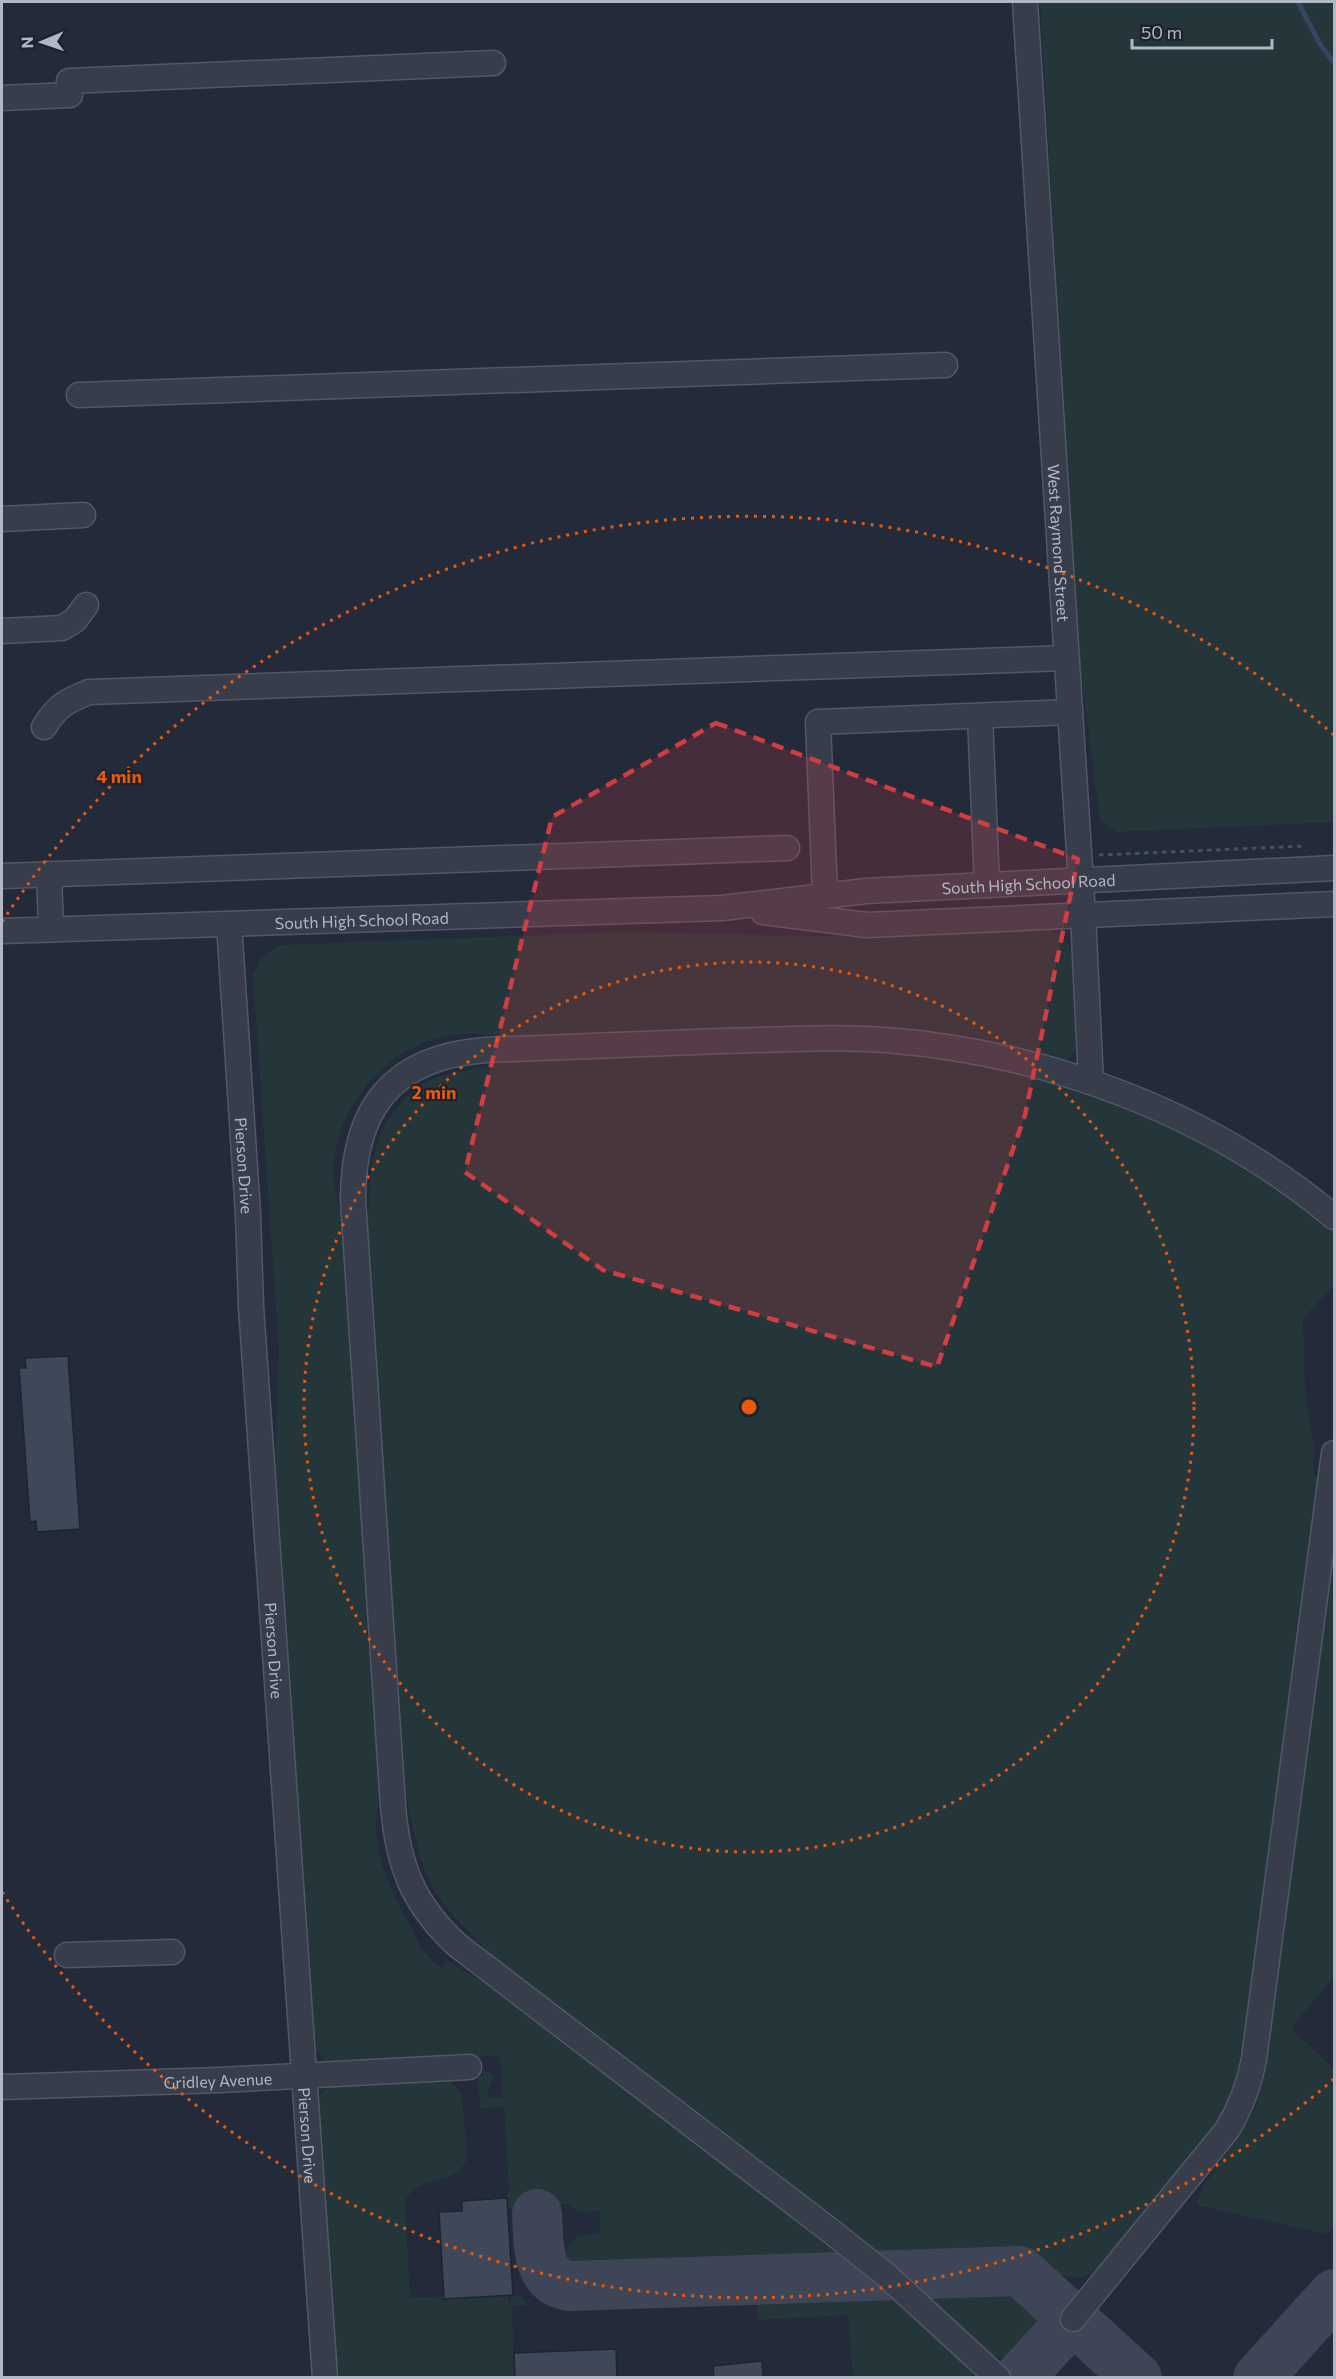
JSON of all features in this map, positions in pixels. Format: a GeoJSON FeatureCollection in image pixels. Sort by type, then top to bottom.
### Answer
{"type":"FeatureCollection","features":[{"type":"Feature","properties":{"kind":"street","name":"West Raymond Street"},"geometry":{"type":"LineString","coordinates":[[1025,2],[1081,881],[1091,1082]]}},
{"type":"Feature","properties":{"kind":"street"},"geometry":{"type":"LineString","coordinates":[[2,98],[70,88],[492,63]]}},
{"type":"Feature","properties":{"kind":"street"},"geometry":{"type":"LineString","coordinates":[[80,395],[945,365]]}},
{"type":"Feature","properties":{"kind":"street"},"geometry":{"type":"LineString","coordinates":[[2,519],[83,515]]}},
{"type":"Feature","properties":{"kind":"street"},"geometry":{"type":"LineString","coordinates":[[2,631],[62,628],[75,620],[86,605]]}},
{"type":"Feature","properties":{"kind":"street"},"geometry":{"type":"LineString","coordinates":[[44,727],[55,709],[70,699],[89,692],[1066,658]]}},
{"type":"Feature","properties":{"kind":"street"},"geometry":{"type":"LineString","coordinates":[[825,896],[818,722],[1070,712]]}},
{"type":"Feature","properties":{"kind":"street"},"geometry":{"type":"LineString","coordinates":[[980,716],[987,885]]}},
{"type":"Feature","properties":{"kind":"street"},"geometry":{"type":"LineString","coordinates":[[2,876],[787,848]]}},
{"type":"Feature","properties":{"kind":"street","name":"South High School Road"},"geometry":{"type":"LineString","coordinates":[[2,931],[722,908],[866,891],[1335,868]]}},
{"type":"Feature","properties":{"kind":"street"},"geometry":{"type":"LineString","coordinates":[[50,874],[51,929]]}},
{"type":"Feature","properties":{"kind":"street","name":"South High School Road"},"geometry":{"type":"LineString","coordinates":[[722,908],[867,925],[1335,904]]}},
{"type":"Feature","properties":{"kind":"street","name":"Pierson Drive"},"geometry":{"type":"LineString","coordinates":[[229,924],[248,1214],[251,1306],[325,2378]]}},
{"type":"Feature","properties":{"kind":"street"},"geometry":{"type":"LineString","coordinates":[[998,2378],[886,2275],[457,1945],[433,1920],[417,1897],[401,1861],[394,1820],[353,1200],[353,1170],[362,1130],[374,1107],[392,1086],[422,1064],[437,1058],[468,1052],[857,1038],[953,1048],[1046,1068],[1091,1082],[1158,1109],[1219,1140],[1312,1198],[1335,1217]]}},
{"type":"Feature","properties":{"kind":"street"},"geometry":{"type":"LineString","coordinates":[[1073,2319],[1220,2139],[1238,2111],[1246,2093],[1254,2059],[1335,1454]]}},
{"type":"Feature","properties":{"kind":"street"},"geometry":{"type":"LineString","coordinates":[[67,1955],[171,1952]]}},
{"type":"Feature","properties":{"kind":"street","name":"Gridley Avenue"},"geometry":{"type":"LineString","coordinates":[[2,2087],[469,2067]]}},
{"type":"Feature","properties":{"kind":"path"},"geometry":{"type":"LineString","coordinates":[[1079,855],[1311,846]]}},
{"type":"Feature","properties":{"kind":"highlighted area"},"geometry":{"type":"Polygon","coordinates":[[[716,723],[1078,859],[1025,1115],[937,1367],[603,1270],[465,1172],[552,817],[716,723]]]}},
{"type":"Feature","properties":{"kind":"shaded area"},"geometry":{"type":"Polygon","coordinates":[[[1040,2],[1334,2],[1334,822],[1116,832],[1100,820],[1080,667],[1040,2]]]}},
{"type":"Feature","properties":{"kind":"shaded area"},"geometry":{"type":"Polygon","coordinates":[[[1047,929],[1060,934],[1065,939],[1069,945],[1073,963],[1078,1039],[1074,1053],[1064,1060],[981,1043],[515,1039],[464,1034],[446,1036],[423,1043],[401,1055],[381,1070],[350,1110],[340,1133],[335,1157],[334,1181],[345,1231],[381,1786],[376,1828],[379,1852],[390,1887],[421,1947],[442,1968],[447,1960],[511,2000],[851,2261],[578,2270],[567,2260],[566,2249],[576,2237],[600,2232],[599,2211],[580,2212],[568,2204],[548,2206],[547,2198],[538,2198],[538,2206],[507,2209],[506,2198],[509,2190],[504,2107],[480,2108],[478,2076],[483,2075],[483,2069],[495,2076],[488,2090],[489,2098],[503,2098],[500,2055],[353,2065],[327,2064],[315,2048],[275,1455],[279,1350],[253,975],[262,957],[281,945],[620,932],[856,937],[1047,929]]]}},
{"type":"Feature","properties":{"kind":"shaded area"},"geometry":{"type":"Polygon","coordinates":[[[838,1049],[925,1054],[981,1064],[1035,1077],[1089,1094],[1192,1138],[1289,1196],[1334,1230],[1334,1285],[1303,1319],[1305,1393],[1314,1448],[1313,1476],[1321,1477],[1246,2060],[1230,2110],[1102,2265],[1091,2274],[1074,2278],[1057,2274],[1023,2257],[1002,2255],[881,2259],[501,1966],[450,1912],[429,1880],[419,1853],[403,1782],[367,1226],[372,1162],[381,1131],[396,1109],[420,1085],[436,1077],[515,1060],[838,1049]]]}},
{"type":"Feature","properties":{"kind":"shaded area"},"geometry":{"type":"Polygon","coordinates":[[[1334,1531],[1334,1977],[1292,2026],[1296,2033],[1334,2069],[1334,2226],[1327,2234],[1196,2205],[1203,2187],[1255,2110],[1263,2079],[1297,1831],[1334,1531]]]}},
{"type":"Feature","properties":{"kind":"shaded area"},"geometry":{"type":"Polygon","coordinates":[[[440,2076],[453,2083],[462,2096],[467,2158],[455,2173],[417,2187],[410,2193],[405,2203],[410,2298],[508,2293],[509,2303],[511,2303],[511,2295],[520,2296],[528,2305],[512,2306],[514,2377],[336,2377],[318,2098],[329,2084],[440,2076]]]}},
{"type":"Feature","properties":{"kind":"shaded area"},"geometry":{"type":"Polygon","coordinates":[[[1008,2288],[1027,2296],[1036,2309],[1038,2322],[1034,2336],[1025,2348],[1014,2356],[1001,2358],[986,2353],[920,2291],[1008,2288]]]}},
{"type":"Feature","properties":{"kind":"shaded area"},"geometry":{"type":"Polygon","coordinates":[[[890,2292],[969,2367],[974,2377],[853,2377],[848,2315],[758,2320],[756,2303],[760,2296],[890,2292]]]}},
{"type":"Feature","properties":{"kind":"building"},"geometry":{"type":"Polygon","coordinates":[[[68,1356],[80,1529],[37,1532],[36,1521],[30,1522],[19,1368],[26,1368],[25,1358],[68,1356]]]}},
{"type":"Feature","properties":{"kind":"building"},"geometry":{"type":"Polygon","coordinates":[[[507,2198],[513,2295],[444,2299],[439,2212],[462,2211],[462,2201],[507,2198]]]}},
{"type":"Feature","properties":{"kind":"building"},"geometry":{"type":"Polygon","coordinates":[[[616,2349],[617,2378],[515,2378],[514,2353],[616,2349]]]}},
{"type":"Feature","properties":{"kind":"building"},"geometry":{"type":"Polygon","coordinates":[[[762,2361],[763,2378],[714,2378],[713,2366],[762,2361]]]}},
{"type":"Feature","properties":{"kind":"waterway"},"geometry":{"type":"LineString","coordinates":[[1298,2],[1320,44],[1334,63]]}},
{"type":"Feature","properties":{"kind":"taxiway"},"geometry":{"type":"LineString","coordinates":[[537,2214],[539,2248],[545,2268],[550,2277],[570,2286],[1020,2271],[1137,2378]]}},
{"type":"Feature","properties":{"kind":"taxiway"},"geometry":{"type":"LineString","coordinates":[[1258,2378],[1334,2294]]}},
{"type":"Feature","properties":{"kind":"taxiway"},"geometry":{"type":"LineString","coordinates":[[1019,2378],[1073,2319]]}}]}
